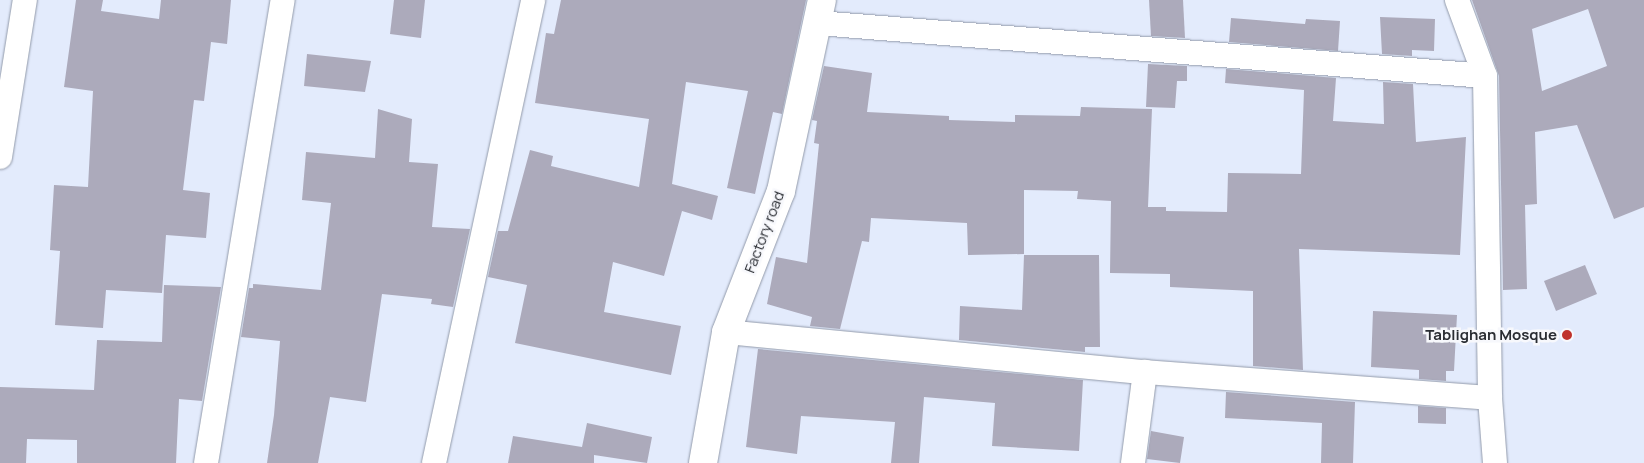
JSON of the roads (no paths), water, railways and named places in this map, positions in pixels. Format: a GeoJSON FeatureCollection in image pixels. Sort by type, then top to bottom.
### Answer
{"type":"FeatureCollection","features":[{"type":"Feature","properties":{"kind":"street"},"geometry":{"type":"LineString","coordinates":[[0,157],[10,27],[25,0]]}},
{"type":"Feature","properties":{"kind":"street"},"geometry":{"type":"LineString","coordinates":[[206,463],[283,0]]}},
{"type":"Feature","properties":{"kind":"street"},"geometry":{"type":"LineString","coordinates":[[434,463],[533,0]]}},
{"type":"Feature","properties":{"kind":"street"},"geometry":{"type":"LineString","coordinates":[[1457,0],[1485,76],[1490,398],[1495,463]]}},
{"type":"Feature","properties":{"kind":"street"},"geometry":{"type":"LineString","coordinates":[[820,12],[1485,76]]}},
{"type":"Feature","properties":{"kind":"street","name":"Factory road"},"geometry":{"type":"LineString","coordinates":[[703,463],[726,332],[781,191],[820,12]]}},
{"type":"Feature","properties":{"kind":"street"},"geometry":{"type":"LineString","coordinates":[[726,332],[1145,372],[1490,398]]}},
{"type":"Feature","properties":{"kind":"street"},"geometry":{"type":"LineString","coordinates":[[1133,463],[1145,372]]}},
{"type":"Feature","properties":{"kind":"place","name":"Tablighan Mosque"},"geometry":{"type":"Point","coordinates":[1567,335]}}]}
